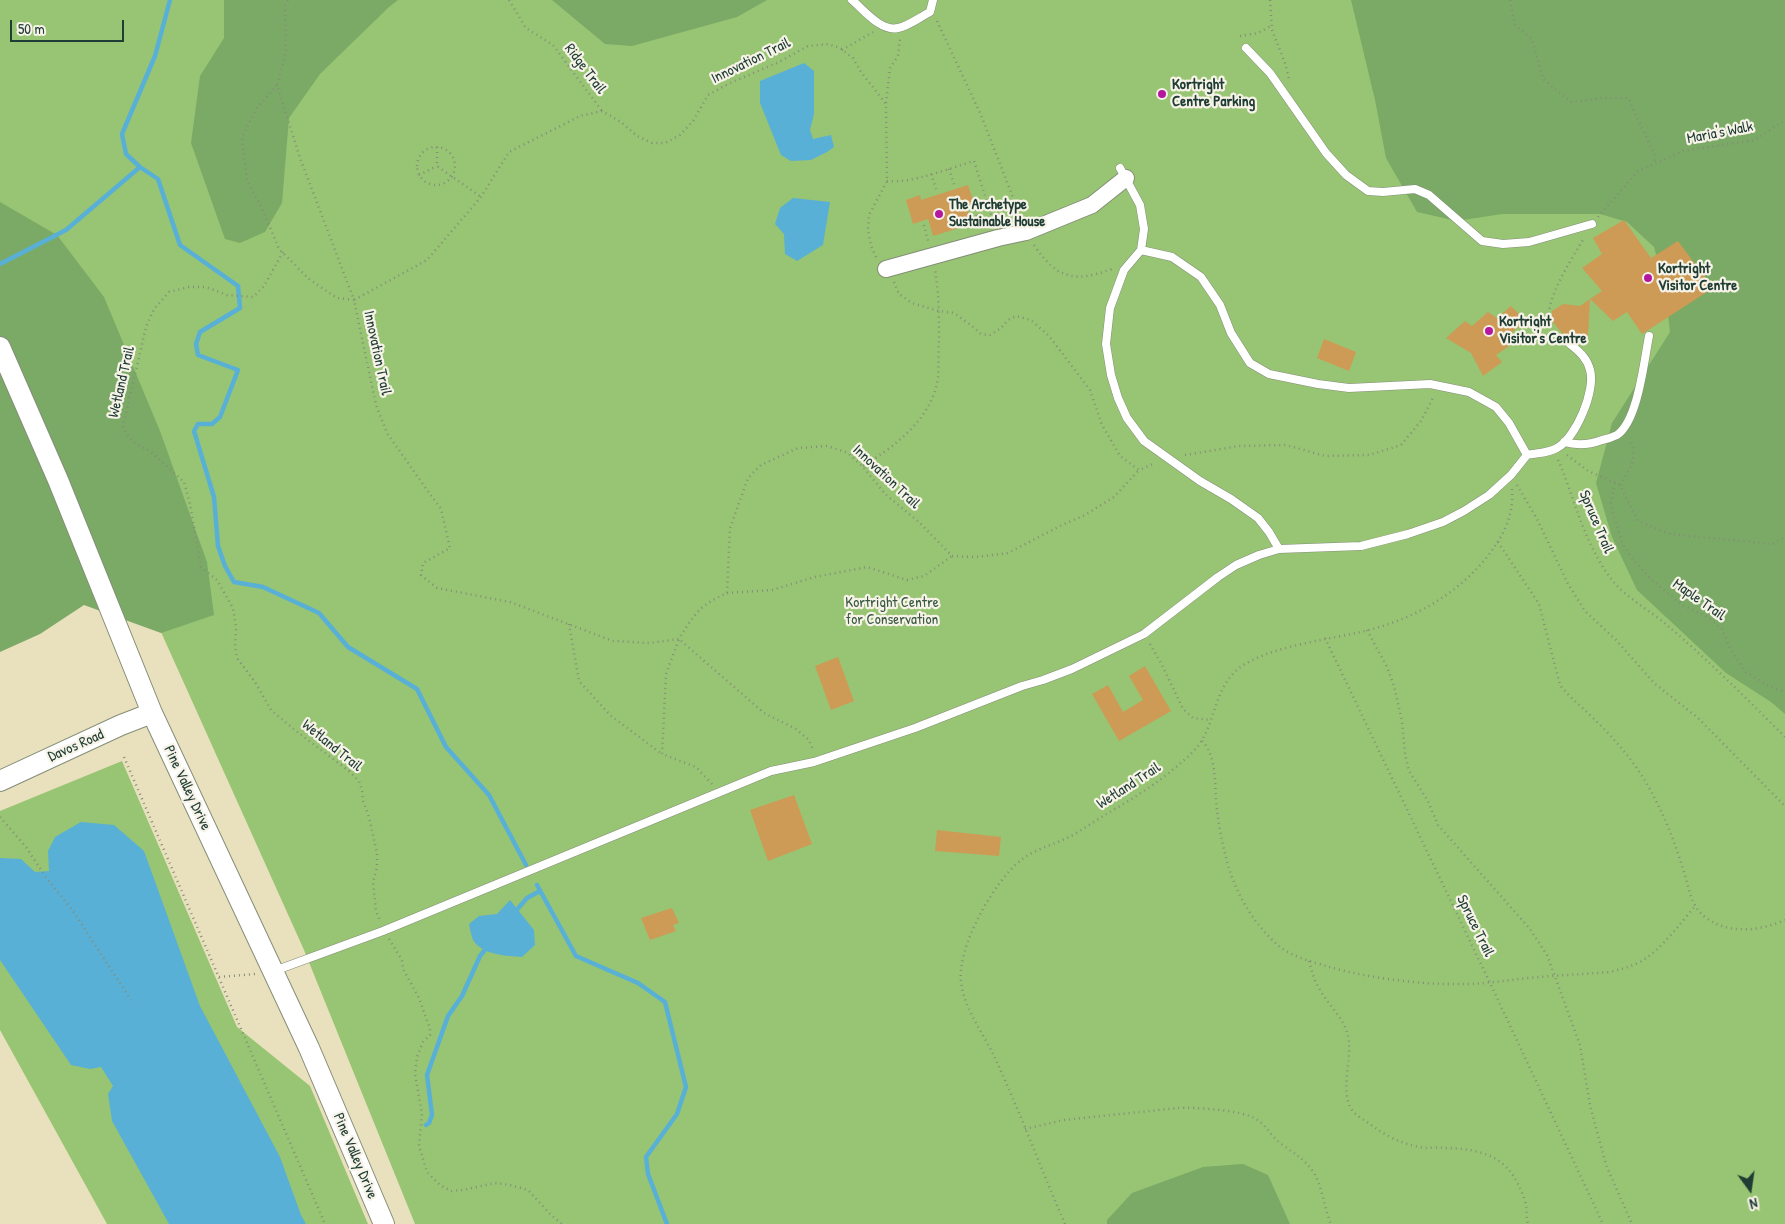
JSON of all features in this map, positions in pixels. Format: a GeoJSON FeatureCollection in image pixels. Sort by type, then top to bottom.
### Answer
{"type":"FeatureCollection","features":[{"type":"Feature","properties":{"kind":"street"},"geometry":{"type":"LineString","coordinates":[[886,269],[1026,232],[1092,204],[1123,173]]}},
{"type":"Feature","properties":{"kind":"street","name":"Pine Valley Drive"},"geometry":{"type":"LineString","coordinates":[[0,347],[62,489],[152,713],[309,1048],[384,1224]]}},
{"type":"Feature","properties":{"kind":"street","name":"Davos Road"},"geometry":{"type":"LineString","coordinates":[[0,781],[121,725],[152,713]]}},
{"type":"Feature","properties":{"kind":"lane"},"geometry":{"type":"LineString","coordinates":[[852,0],[881,25],[888,28],[898,28],[930,12],[933,0]]}},
{"type":"Feature","properties":{"kind":"lane"},"geometry":{"type":"LineString","coordinates":[[1246,48],[1270,74],[1326,153],[1346,175],[1368,191],[1383,192],[1415,189],[1429,195],[1482,241],[1503,244],[1529,242],[1592,224]]}},
{"type":"Feature","properties":{"kind":"lane"},"geometry":{"type":"LineString","coordinates":[[1123,173],[1140,205],[1144,229],[1142,250],[1124,270],[1110,308],[1106,344],[1111,375],[1118,398],[1127,418],[1144,441],[1258,518],[1270,532],[1279,549]]}},
{"type":"Feature","properties":{"kind":"lane"},"geometry":{"type":"LineString","coordinates":[[1142,250],[1172,257],[1201,277],[1220,305],[1231,334],[1250,363],[1269,374],[1349,388],[1430,384],[1469,392],[1496,407],[1509,423],[1527,455]]}},
{"type":"Feature","properties":{"kind":"lane"},"geometry":{"type":"LineString","coordinates":[[274,971],[384,931],[771,771],[814,762],[915,728],[1022,686],[1072,669],[1144,634],[1218,577],[1236,565],[1259,554],[1279,549],[1361,546],[1408,534],[1443,522],[1489,496],[1511,476],[1527,455],[1558,447],[1592,444],[1618,435],[1628,423],[1634,409],[1649,336]]}},
{"type":"Feature","properties":{"kind":"lane"},"geometry":{"type":"LineString","coordinates":[[1558,447],[1577,425],[1591,390],[1590,370],[1583,355],[1569,343]]}},
{"type":"Feature","properties":{"kind":"path"},"geometry":{"type":"LineString","coordinates":[[277,85],[300,158],[354,300],[337,298],[309,279],[279,249],[261,206],[247,181],[242,137],[257,108],[277,85],[286,50],[285,5],[288,0]]}},
{"type":"Feature","properties":{"kind":"path","name":"Ridge Trail"},"geometry":{"type":"LineString","coordinates":[[509,0],[526,28],[553,45],[602,111]]}},
{"type":"Feature","properties":{"kind":"path"},"geometry":{"type":"LineString","coordinates":[[1270,0],[1271,26],[1286,66],[1290,84]]}},
{"type":"Feature","properties":{"kind":"path"},"geometry":{"type":"LineString","coordinates":[[1510,0],[1515,25],[1532,39],[1543,79],[1571,102],[1603,98],[1628,98],[1655,156],[1654,164]]}},
{"type":"Feature","properties":{"kind":"path"},"geometry":{"type":"LineString","coordinates":[[930,12],[935,17],[981,115],[1026,232],[1038,250],[1056,271],[1075,277],[1100,274],[1119,267]]}},
{"type":"Feature","properties":{"kind":"path"},"geometry":{"type":"LineString","coordinates":[[881,25],[869,35],[842,50],[853,58],[861,72],[886,104]]}},
{"type":"Feature","properties":{"kind":"path"},"geometry":{"type":"LineString","coordinates":[[902,26],[898,56],[890,68],[886,104],[887,181],[869,215],[868,230],[876,259],[886,269],[899,294],[912,303],[939,311],[954,313],[981,334],[990,335],[1016,316],[1031,320],[1049,336],[1090,390],[1102,426],[1120,456],[1139,470]]}},
{"type":"Feature","properties":{"kind":"path"},"geometry":{"type":"LineString","coordinates":[[1240,36],[1258,32],[1271,26]]}},
{"type":"Feature","properties":{"kind":"path","name":"Innovation Trail"},"geometry":{"type":"LineString","coordinates":[[678,639],[649,643],[613,641],[510,602],[438,588],[421,575],[423,563],[450,548],[441,509],[387,433],[376,405],[354,300],[427,260],[481,197],[509,152],[580,116],[602,111],[622,122],[637,136],[652,143],[665,143],[680,135],[692,121],[708,95],[730,83],[779,62],[808,46],[828,44],[842,50]]}},
{"type":"Feature","properties":{"kind":"path","name":"Maria's Walk"},"geometry":{"type":"LineString","coordinates":[[1569,343],[1555,336],[1548,321],[1550,305],[1560,282],[1592,224],[1638,171],[1683,151],[1755,140],[1785,120]]}},
{"type":"Feature","properties":{"kind":"path"},"geometry":{"type":"LineString","coordinates":[[431,147],[444,148],[453,158],[454,170],[452,176],[442,184],[436,185],[424,181],[419,175],[417,166],[421,154],[431,147]]}},
{"type":"Feature","properties":{"kind":"path"},"geometry":{"type":"LineString","coordinates":[[437,147],[437,166]]}},
{"type":"Feature","properties":{"kind":"path"},"geometry":{"type":"LineString","coordinates":[[887,181],[897,182],[974,161],[998,238]]}},
{"type":"Feature","properties":{"kind":"path"},"geometry":{"type":"LineString","coordinates":[[437,166],[481,197]]}},
{"type":"Feature","properties":{"kind":"path"},"geometry":{"type":"LineString","coordinates":[[419,175],[437,166]]}},
{"type":"Feature","properties":{"kind":"path"},"geometry":{"type":"LineString","coordinates":[[949,168],[954,184]]}},
{"type":"Feature","properties":{"kind":"path"},"geometry":{"type":"LineString","coordinates":[[931,174],[936,189]]}},
{"type":"Feature","properties":{"kind":"path","name":"Wetland Trail"},"geometry":{"type":"LineString","coordinates":[[283,252],[264,286],[254,297],[229,295],[206,287],[189,287],[169,292],[154,309],[146,327],[123,426],[127,435],[136,444],[150,451],[184,482],[190,504],[201,567],[217,580],[234,608],[237,658],[241,665],[255,682],[271,710],[349,771],[358,781],[362,790],[363,801],[369,817],[377,853],[377,867],[373,882],[376,911],[384,931],[402,960],[404,969],[419,998],[430,1029],[430,1034],[423,1042],[417,1057],[415,1074],[422,1114],[419,1146],[427,1172],[440,1185],[451,1191],[495,1183],[528,1190],[551,1216],[562,1224]]}},
{"type":"Feature","properties":{"kind":"path"},"geometry":{"type":"LineString","coordinates":[[863,466],[897,443],[914,426],[925,411],[933,395],[938,378],[939,311],[933,257]]}},
{"type":"Feature","properties":{"kind":"path"},"geometry":{"type":"LineString","coordinates":[[662,754],[666,674],[678,639],[694,614],[709,601],[727,593],[772,590],[815,577],[867,567],[907,580],[924,576],[952,556],[976,557],[1008,553],[1085,515],[1114,497],[1139,470],[1167,458],[1239,446],[1286,445],[1325,456],[1369,455],[1401,445],[1421,421],[1439,385]]}},
{"type":"Feature","properties":{"kind":"path"},"geometry":{"type":"LineString","coordinates":[[1620,431],[1630,440],[1634,449],[1634,458],[1620,485]]}},
{"type":"Feature","properties":{"kind":"path","name":"Innovation Trail"},"geometry":{"type":"LineString","coordinates":[[727,593],[730,528],[748,478],[761,465],[798,448],[827,446],[848,453],[863,466],[885,494],[920,523],[952,556]]}},
{"type":"Feature","properties":{"kind":"path"},"geometry":{"type":"LineString","coordinates":[[1558,447],[1588,471],[1620,485],[1638,521],[1670,534],[1772,544],[1785,536]]}},
{"type":"Feature","properties":{"kind":"path","name":"Spruce Trail"},"geometry":{"type":"LineString","coordinates":[[1558,447],[1562,469],[1590,542],[1612,580],[1618,587],[1656,615],[1702,655],[1785,737]]}},
{"type":"Feature","properties":{"kind":"path"},"geometry":{"type":"LineString","coordinates":[[1511,476],[1537,520],[1567,582],[1585,611],[1616,640],[1654,682],[1698,718],[1785,806]]}},
{"type":"Feature","properties":{"kind":"path","name":"Wetland Trail"},"geometry":{"type":"LineString","coordinates":[[1065,1224],[994,1057],[966,1002],[960,985],[965,946],[974,924],[1001,882],[1011,869],[1024,858],[1068,838],[1140,794],[1175,769],[1190,755],[1201,740],[1222,687],[1233,673],[1263,656],[1325,638],[1367,630],[1430,607],[1474,572],[1505,531],[1513,504],[1511,476]]}},
{"type":"Feature","properties":{"kind":"path","name":"Maple Trail"},"geometry":{"type":"LineString","coordinates":[[1615,483],[1611,503],[1614,517],[1623,546],[1635,562],[1653,581],[1684,606],[1706,616],[1722,629],[1730,649],[1746,672],[1767,685],[1785,692]]}},
{"type":"Feature","properties":{"kind":"path"},"geometry":{"type":"LineString","coordinates":[[1498,542],[1539,604],[1560,684],[1566,693],[1621,748],[1655,798],[1695,906],[1706,918],[1721,926],[1738,930],[1761,928],[1785,920]]}},
{"type":"Feature","properties":{"kind":"path"},"geometry":{"type":"LineString","coordinates":[[570,624],[579,681],[610,715],[662,754],[696,767],[721,792]]}},
{"type":"Feature","properties":{"kind":"path"},"geometry":{"type":"LineString","coordinates":[[1367,630],[1394,686],[1402,721],[1409,771],[1428,801],[1438,825],[1530,929],[1547,955],[1580,1044],[1590,1105],[1606,1165],[1632,1224]]}},
{"type":"Feature","properties":{"kind":"path"},"geometry":{"type":"LineString","coordinates":[[1144,634],[1162,665],[1183,709],[1193,718],[1210,720]]}},
{"type":"Feature","properties":{"kind":"path","name":"Spruce Trail"},"geometry":{"type":"LineString","coordinates":[[1325,638],[1603,1224]]}},
{"type":"Feature","properties":{"kind":"path"},"geometry":{"type":"LineString","coordinates":[[678,639],[764,713],[796,729],[809,740],[813,747],[814,762]]}},
{"type":"Feature","properties":{"kind":"path"},"geometry":{"type":"LineString","coordinates":[[1201,740],[1206,745],[1212,762],[1216,809],[1233,880],[1241,898],[1265,933],[1282,948],[1310,961],[1345,972],[1378,977],[1463,984],[1610,972],[1627,968],[1642,961],[1655,950],[1695,906]]}},
{"type":"Feature","properties":{"kind":"path"},"geometry":{"type":"LineString","coordinates":[[124,757],[325,1224]]}},
{"type":"Feature","properties":{"kind":"path"},"geometry":{"type":"LineString","coordinates":[[0,817],[26,847],[45,876],[73,911],[131,1000]]}},
{"type":"Feature","properties":{"kind":"path"},"geometry":{"type":"LineString","coordinates":[[1310,961],[1313,976],[1320,990],[1346,1028],[1349,1043],[1346,1082],[1352,1109],[1377,1130],[1405,1144],[1426,1148],[1473,1150],[1486,1154],[1504,1164],[1514,1176],[1522,1193],[1526,1205],[1528,1224]]}},
{"type":"Feature","properties":{"kind":"path"},"geometry":{"type":"LineString","coordinates":[[219,977],[245,976],[274,971]]}},
{"type":"Feature","properties":{"kind":"path"},"geometry":{"type":"LineString","coordinates":[[1025,1130],[1064,1120],[1189,1107],[1243,1114],[1256,1118],[1276,1140],[1304,1161],[1314,1173],[1330,1224]]}},
{"type":"Feature","properties":{"kind":"green space","name":"Kortright Centre for Conservation"},"geometry":{"type":"Polygon","coordinates":[[[0,0],[1785,0],[1785,1224],[415,1224],[304,950],[0,274],[0,0]]]}},
{"type":"Feature","properties":{"kind":"green space"},"geometry":{"type":"Polygon","coordinates":[[[224,0],[398,0],[320,74],[289,118],[282,203],[265,232],[240,243],[225,239],[191,143],[200,76],[224,38],[224,0]]]}},
{"type":"Feature","properties":{"kind":"green space"},"geometry":{"type":"Polygon","coordinates":[[[552,0],[767,0],[737,17],[632,46],[605,44],[552,0]]]}},
{"type":"Feature","properties":{"kind":"green space"},"geometry":{"type":"Polygon","coordinates":[[[1351,0],[1785,0],[1785,714],[1771,702],[1726,673],[1637,590],[1612,537],[1596,483],[1612,423],[1670,332],[1665,287],[1654,247],[1627,222],[1600,214],[1502,214],[1457,221],[1417,212],[1386,158],[1375,100],[1351,0]]]}},
{"type":"Feature","properties":{"kind":"green space"},"geometry":{"type":"Polygon","coordinates":[[[0,202],[57,235],[104,297],[160,431],[207,562],[214,615],[161,633],[84,605],[40,634],[0,652],[0,202]]]}},
{"type":"Feature","properties":{"kind":"green space"},"geometry":{"type":"Polygon","coordinates":[[[122,761],[237,1027],[310,1086],[368,1224],[107,1224],[0,1030],[0,811],[122,761]]]}},
{"type":"Feature","properties":{"kind":"green space"},"geometry":{"type":"Polygon","coordinates":[[[1243,1164],[1268,1175],[1290,1224],[1107,1224],[1107,1220],[1132,1193],[1203,1167],[1243,1164]]]}},
{"type":"Feature","properties":{"kind":"water"},"geometry":{"type":"Polygon","coordinates":[[[804,63],[814,71],[814,114],[810,130],[813,139],[831,135],[834,147],[811,160],[791,161],[781,155],[760,103],[760,81],[804,63]]]}},
{"type":"Feature","properties":{"kind":"water"},"geometry":{"type":"Polygon","coordinates":[[[793,198],[830,202],[823,245],[797,261],[785,254],[784,234],[775,224],[780,208],[793,198]]]}},
{"type":"Feature","properties":{"kind":"water"},"geometry":{"type":"Polygon","coordinates":[[[81,822],[114,825],[144,851],[200,1006],[280,1157],[306,1224],[169,1224],[112,1121],[108,1094],[113,1086],[101,1067],[90,1069],[71,1065],[0,960],[0,858],[21,859],[35,872],[49,871],[48,851],[55,837],[81,822]]]}},
{"type":"Feature","properties":{"kind":"water"},"geometry":{"type":"Polygon","coordinates":[[[510,900],[534,930],[535,945],[522,957],[495,954],[482,949],[473,940],[470,930],[469,924],[479,916],[497,914],[510,900]]]}},
{"type":"Feature","properties":{"kind":"building","name":"The Archetype Sustainable House"},"geometry":{"type":"Polygon","coordinates":[[[968,185],[975,206],[967,208],[972,224],[933,236],[928,219],[913,224],[906,200],[920,195],[921,200],[968,185]]]}},
{"type":"Feature","properties":{"kind":"building","name":"Kortright Visitor Centre"},"geometry":{"type":"Polygon","coordinates":[[[1624,220],[1651,258],[1678,241],[1713,288],[1642,334],[1627,312],[1613,321],[1590,299],[1602,291],[1582,268],[1602,254],[1593,238],[1624,220]]]}},
{"type":"Feature","properties":{"kind":"building"},"geometry":{"type":"Polygon","coordinates":[[[1590,299],[1588,336],[1577,342],[1571,338],[1566,338],[1552,321],[1552,311],[1563,304],[1580,306],[1590,299]]]}},
{"type":"Feature","properties":{"kind":"building"},"geometry":{"type":"Polygon","coordinates":[[[1511,306],[1526,321],[1505,338],[1512,344],[1496,355],[1502,362],[1483,376],[1471,353],[1446,338],[1465,321],[1472,326],[1488,312],[1497,318],[1511,306]]]}},
{"type":"Feature","properties":{"kind":"building"},"geometry":{"type":"Polygon","coordinates":[[[1324,339],[1356,352],[1349,371],[1317,358],[1324,339]]]}},
{"type":"Feature","properties":{"kind":"building"},"geometry":{"type":"Polygon","coordinates":[[[838,657],[854,701],[831,710],[815,666],[838,657]]]}},
{"type":"Feature","properties":{"kind":"building"},"geometry":{"type":"Polygon","coordinates":[[[1145,666],[1171,711],[1119,741],[1092,694],[1108,685],[1123,712],[1143,700],[1129,676],[1145,666]]]}},
{"type":"Feature","properties":{"kind":"building"},"geometry":{"type":"Polygon","coordinates":[[[794,795],[812,844],[768,861],[750,810],[794,795]]]}},
{"type":"Feature","properties":{"kind":"building"},"geometry":{"type":"Polygon","coordinates":[[[937,830],[1001,837],[999,856],[935,851],[937,830]]]}},
{"type":"Feature","properties":{"kind":"building"},"geometry":{"type":"Polygon","coordinates":[[[672,908],[679,923],[673,925],[676,931],[650,940],[641,918],[672,908]]]}},
{"type":"Feature","properties":{"kind":"waterway"},"geometry":{"type":"LineString","coordinates":[[170,0],[155,56],[122,134],[126,154],[140,167],[158,179],[180,245],[238,286],[240,308],[200,332],[196,344],[198,355],[238,370],[220,417],[212,424],[198,424],[194,431],[214,497],[218,546],[225,566],[234,582],[263,587],[319,613],[348,647],[417,689],[446,747],[489,795],[526,865]]}},
{"type":"Feature","properties":{"kind":"waterway"},"geometry":{"type":"LineString","coordinates":[[0,264],[66,230],[140,167]]}},
{"type":"Feature","properties":{"kind":"waterway"},"geometry":{"type":"LineString","coordinates":[[537,885],[576,956],[638,983],[665,1002],[686,1087],[677,1114],[646,1157],[648,1174],[667,1224]]}},
{"type":"Feature","properties":{"kind":"waterway"},"geometry":{"type":"LineString","coordinates":[[515,912],[527,898],[540,891]]}},
{"type":"Feature","properties":{"kind":"waterway"},"geometry":{"type":"LineString","coordinates":[[426,1125],[429,1123],[432,1115],[427,1075],[448,1016],[462,996],[480,956],[488,946]]}},
{"type":"Feature","properties":{"kind":"place","name":"Kortright Centre Parking"},"geometry":{"type":"Point","coordinates":[1162,94]}},
{"type":"Feature","properties":{"kind":"place","name":"The Archetype Sustainable House"},"geometry":{"type":"Point","coordinates":[939,214]}},
{"type":"Feature","properties":{"kind":"place","name":"Kortright Visitor Centre"},"geometry":{"type":"Point","coordinates":[1648,278]}},
{"type":"Feature","properties":{"kind":"place","name":"Kortright Visitor's Centre"},"geometry":{"type":"Point","coordinates":[1489,331]}}]}
